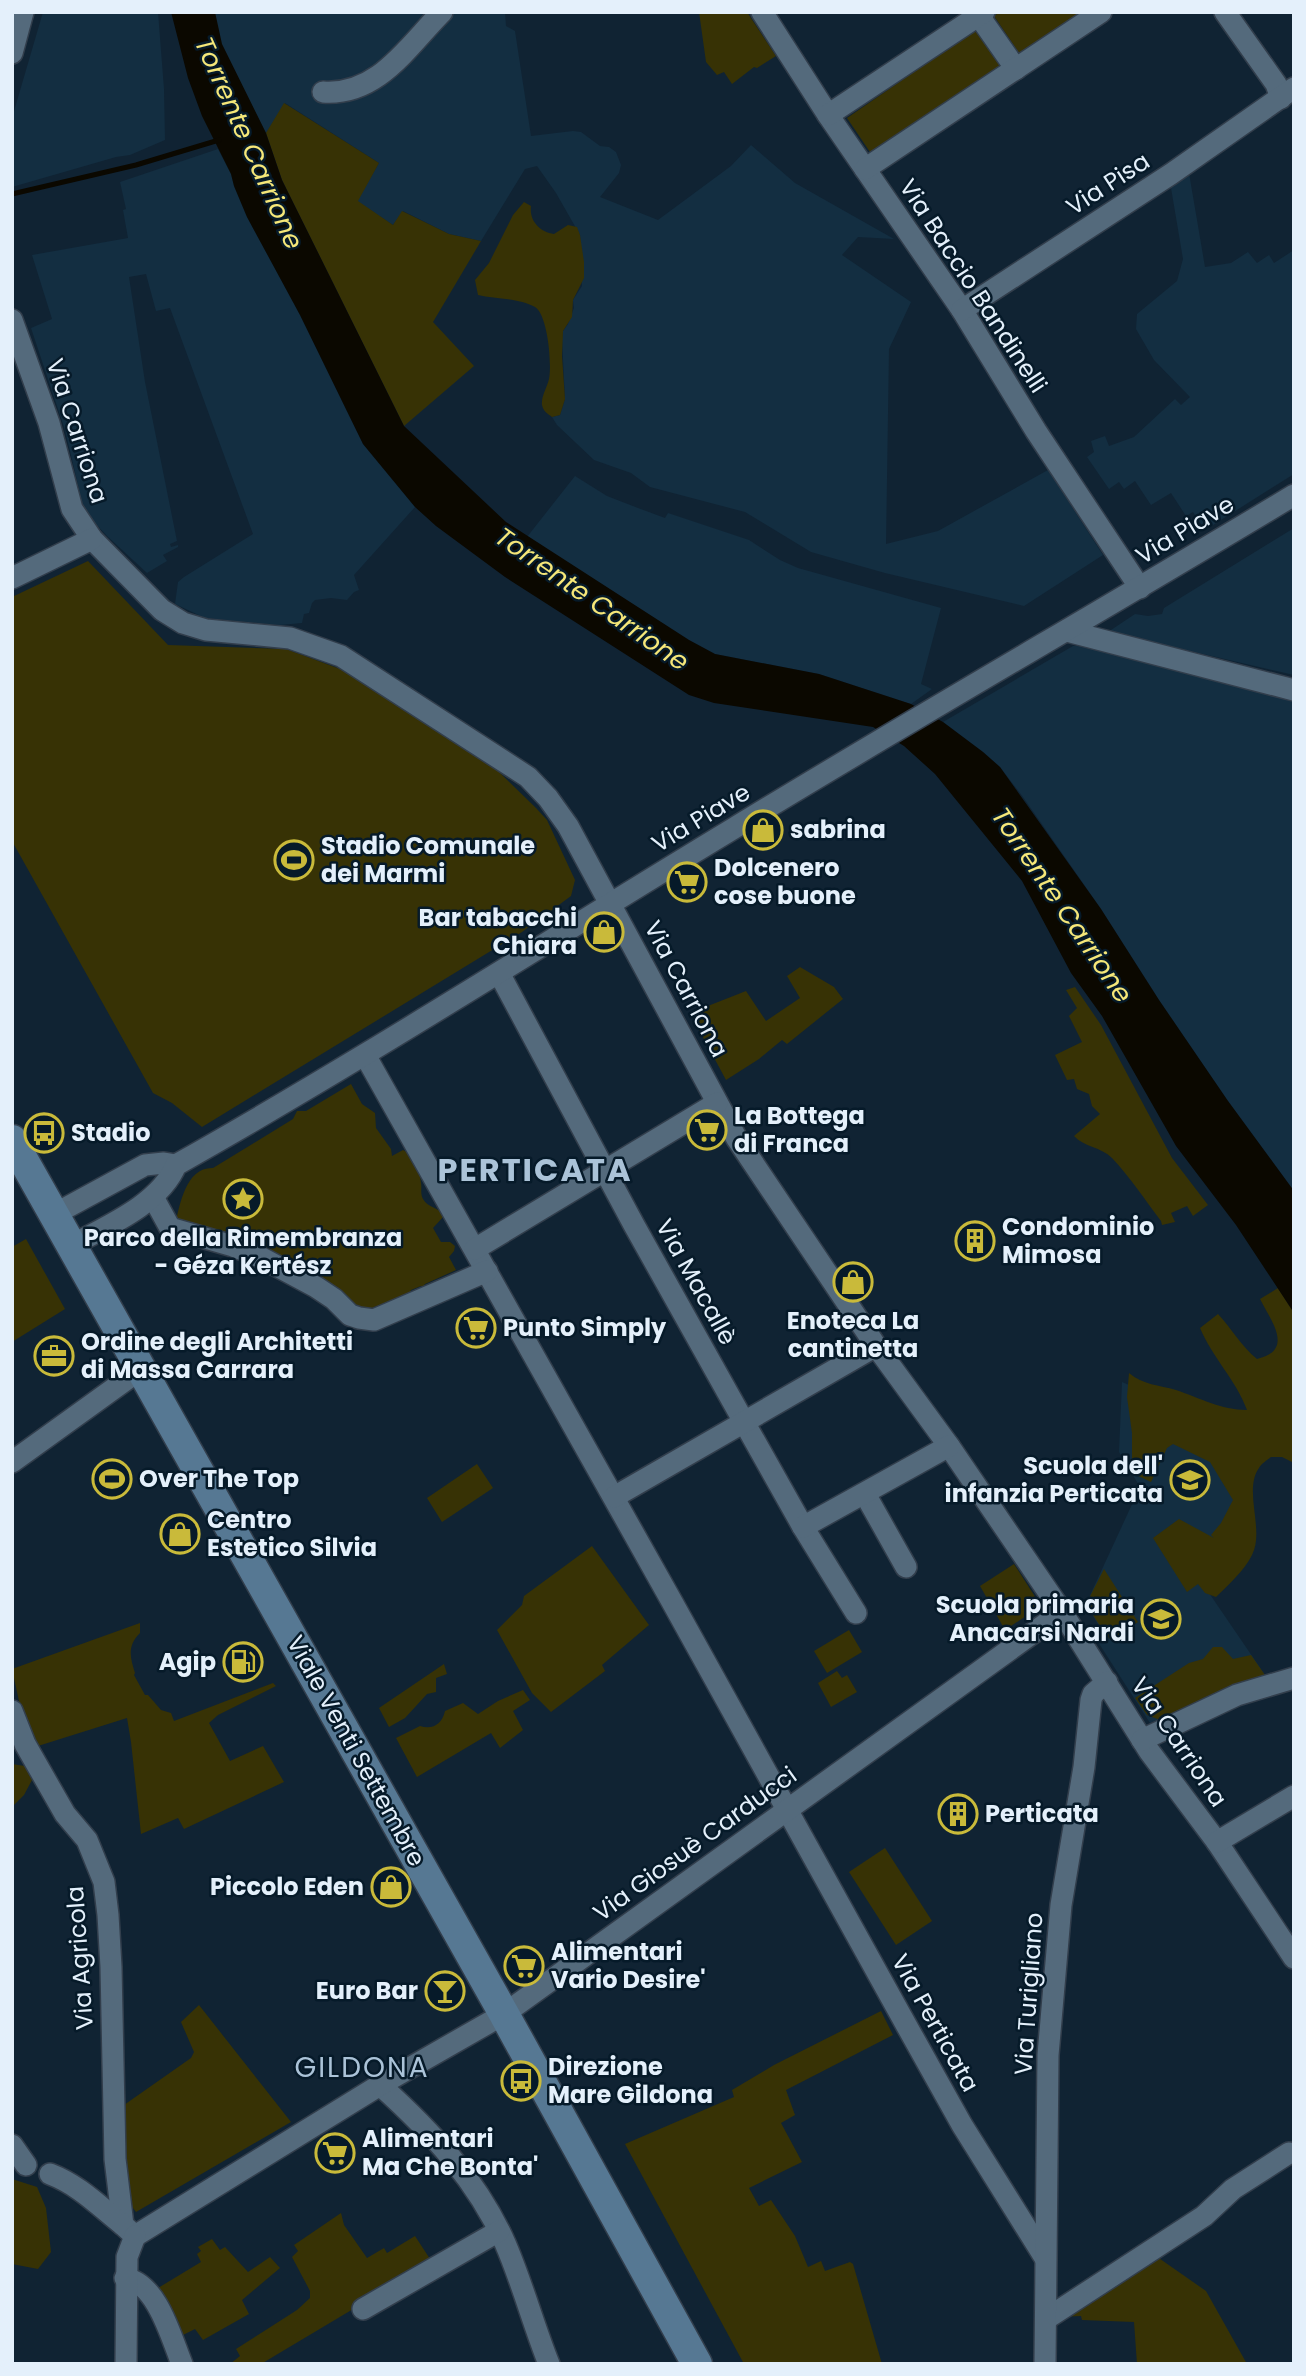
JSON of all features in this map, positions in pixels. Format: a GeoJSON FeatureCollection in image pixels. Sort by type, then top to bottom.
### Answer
{"type":"FeatureCollection","features":[{"type":"Feature","properties":{"kind":"main road","name":"Viale Venti Settembre"},"geometry":{"type":"LineString","coordinates":[[12,1140],[505,2014],[697,2364]]}},
{"type":"Feature","properties":{"kind":"street"},"geometry":{"type":"LineString","coordinates":[[12,52],[23,12]]}},
{"type":"Feature","properties":{"kind":"street"},"geometry":{"type":"LineString","coordinates":[[323,92],[334,93],[366,85],[382,75],[442,12]]}},
{"type":"Feature","properties":{"kind":"street","name":"Via Baccio Bandinelli"},"geometry":{"type":"LineString","coordinates":[[762,12],[828,115],[962,310],[1032,425],[1140,588]]}},
{"type":"Feature","properties":{"kind":"street"},"geometry":{"type":"LineString","coordinates":[[865,169],[1101,12]]}},
{"type":"Feature","properties":{"kind":"street"},"geometry":{"type":"LineString","coordinates":[[1225,12],[1276,84],[1287,93]]}},
{"type":"Feature","properties":{"kind":"street"},"geometry":{"type":"LineString","coordinates":[[828,115],[982,14],[1016,69]]}},
{"type":"Feature","properties":{"kind":"street","name":"Via Pisa"},"geometry":{"type":"LineString","coordinates":[[962,310],[1171,174],[1287,93]]}},
{"type":"Feature","properties":{"kind":"street","name":"Via Carriona"},"geometry":{"type":"LineString","coordinates":[[12,320],[49,423],[72,509],[92,540],[162,610],[183,623],[206,630],[290,638],[341,656],[528,777],[548,798],[568,826],[737,1139],[876,1346],[950,1446],[1062,1612],[1142,1740],[1217,1842],[1294,1958]]}},
{"type":"Feature","properties":{"kind":"street","name":"Via Piave"},"geometry":{"type":"LineString","coordinates":[[176,1165],[365,1055],[884,738],[1294,495]]}},
{"type":"Feature","properties":{"kind":"street"},"geometry":{"type":"LineString","coordinates":[[12,578],[92,540]]}},
{"type":"Feature","properties":{"kind":"street"},"geometry":{"type":"LineString","coordinates":[[1067,631],[1294,690]]}},
{"type":"Feature","properties":{"kind":"street","name":"Via Macallè"},"geometry":{"type":"LineString","coordinates":[[499,973],[744,1422],[803,1527],[856,1613]]}},
{"type":"Feature","properties":{"kind":"street","name":"Via Perticata"},"geometry":{"type":"LineString","coordinates":[[365,1055],[962,2125],[1045,2258]]}},
{"type":"Feature","properties":{"kind":"street"},"geometry":{"type":"LineString","coordinates":[[475,1249],[717,1103]]}},
{"type":"Feature","properties":{"kind":"street"},"geometry":{"type":"LineString","coordinates":[[53,1215],[145,1165],[176,1165],[167,1182],[153,1198],[72,1245]]}},
{"type":"Feature","properties":{"kind":"street"},"geometry":{"type":"LineString","coordinates":[[153,1198],[170,1228],[233,1246],[260,1257],[316,1287],[334,1299],[350,1315],[359,1318],[374,1320],[487,1271]]}},
{"type":"Feature","properties":{"kind":"street"},"geometry":{"type":"LineString","coordinates":[[614,1497],[876,1346]]}},
{"type":"Feature","properties":{"kind":"street"},"geometry":{"type":"LineString","coordinates":[[12,1462],[141,1368]]}},
{"type":"Feature","properties":{"kind":"street"},"geometry":{"type":"LineString","coordinates":[[803,1527],[950,1446]]}},
{"type":"Feature","properties":{"kind":"street"},"geometry":{"type":"LineString","coordinates":[[865,1494],[906,1567]]}},
{"type":"Feature","properties":{"kind":"street","name":"Via Giosuè Carducci"},"geometry":{"type":"LineString","coordinates":[[129,2230],[505,2014],[1062,1612]]}},
{"type":"Feature","properties":{"kind":"street"},"geometry":{"type":"LineString","coordinates":[[1142,1740],[1237,1695],[1294,1678]]}},
{"type":"Feature","properties":{"kind":"street","name":"Via Turigliano"},"geometry":{"type":"LineString","coordinates":[[1045,2364],[1048,2055],[1056,1956],[1061,1905],[1084,1767],[1091,1700],[1093,1694],[1107,1682]]}},
{"type":"Feature","properties":{"kind":"street","name":"Via Agricola"},"geometry":{"type":"LineString","coordinates":[[12,1711],[25,1744],[65,1814],[87,1840],[104,1882],[111,1967],[115,2159],[129,2230]]}},
{"type":"Feature","properties":{"kind":"street","name":"Via Carriona"},"geometry":{"type":"LineString","coordinates":[[1217,1842],[1294,1796]]}},
{"type":"Feature","properties":{"kind":"street"},"geometry":{"type":"LineString","coordinates":[[380,2085],[445,2149],[467,2177],[499,2231],[525,2294],[548,2364]]}},
{"type":"Feature","properties":{"kind":"street"},"geometry":{"type":"LineString","coordinates":[[12,2145],[26,2165]]}},
{"type":"Feature","properties":{"kind":"street"},"geometry":{"type":"LineString","coordinates":[[1046,2319],[1204,2216],[1233,2189],[1289,2152]]}},
{"type":"Feature","properties":{"kind":"street"},"geometry":{"type":"LineString","coordinates":[[50,2174],[79,2188],[129,2230],[125,2278],[126,2364]]}},
{"type":"Feature","properties":{"kind":"street"},"geometry":{"type":"LineString","coordinates":[[363,2309],[499,2231]]}},
{"type":"Feature","properties":{"kind":"street"},"geometry":{"type":"LineString","coordinates":[[125,2278],[135,2280],[150,2293],[182,2364]]}},
{"type":"Feature","properties":{"kind":"shaded area"},"geometry":{"type":"Polygon","coordinates":[[[43,12],[158,12],[165,140],[130,155],[12,187],[12,118],[43,12]]]}},
{"type":"Feature","properties":{"kind":"shaded area"},"geometry":{"type":"Polygon","coordinates":[[[213,12],[505,12],[506,26],[515,31],[531,136],[581,132],[600,146],[609,147],[616,152],[621,165],[619,173],[600,197],[658,220],[731,166],[751,145],[795,183],[894,239],[858,237],[842,255],[911,302],[889,349],[886,544],[938,531],[1048,470],[1103,555],[1024,606],[885,573],[811,552],[745,512],[650,487],[631,473],[594,460],[552,417],[560,415],[565,399],[562,339],[574,308],[573,300],[582,286],[580,235],[537,166],[525,169],[481,241],[449,234],[403,211],[393,225],[357,201],[379,163],[285,103],[266,133],[220,45],[213,12]]]}},
{"type":"Feature","properties":{"kind":"shaded area"},"geometry":{"type":"Polygon","coordinates":[[[699,12],[747,12],[776,56],[757,68],[754,67],[732,84],[724,72],[717,75],[706,62],[699,12]]]}},
{"type":"Feature","properties":{"kind":"shaded area"},"geometry":{"type":"Polygon","coordinates":[[[1000,12],[1085,12],[1021,56],[994,16],[1000,12]]]}},
{"type":"Feature","properties":{"kind":"shaded area"},"geometry":{"type":"Polygon","coordinates":[[[975,30],[1001,67],[872,155],[847,118],[975,30]]]}},
{"type":"Feature","properties":{"kind":"shaded area"},"geometry":{"type":"Polygon","coordinates":[[[284,103],[379,163],[358,201],[393,225],[402,211],[449,234],[481,241],[433,322],[474,366],[404,426],[282,180],[266,133],[284,103]]]}},
{"type":"Feature","properties":{"kind":"shaded area"},"geometry":{"type":"Polygon","coordinates":[[[218,149],[231,174],[247,217],[300,315],[363,444],[415,507],[354,575],[359,590],[347,600],[315,600],[309,613],[304,614],[302,623],[280,625],[205,618],[175,604],[178,582],[253,534],[170,308],[156,311],[146,274],[129,277],[145,382],[177,541],[170,544],[171,547],[178,545],[163,555],[167,561],[147,573],[107,536],[83,506],[65,430],[31,328],[52,319],[32,255],[128,238],[123,210],[126,209],[120,182],[218,149]]]}},
{"type":"Feature","properties":{"kind":"shaded area"},"geometry":{"type":"Polygon","coordinates":[[[1189,173],[1205,267],[1231,263],[1248,252],[1257,263],[1269,255],[1274,263],[1294,250],[1294,474],[1205,530],[1193,512],[1186,516],[1171,493],[1151,505],[1135,481],[1124,489],[1119,482],[1109,489],[1087,457],[1094,452],[1091,441],[1105,436],[1109,446],[1134,437],[1175,399],[1181,405],[1190,397],[1154,360],[1136,329],[1137,314],[1177,281],[1183,259],[1170,182],[1189,173]]]}},
{"type":"Feature","properties":{"kind":"shaded area"},"geometry":{"type":"Polygon","coordinates":[[[524,202],[531,206],[536,225],[544,231],[554,234],[568,225],[577,227],[584,262],[584,278],[573,300],[572,317],[563,331],[565,399],[560,415],[552,417],[542,405],[550,363],[546,330],[539,312],[535,307],[522,302],[478,295],[475,280],[489,263],[513,215],[524,202]]]}},
{"type":"Feature","properties":{"kind":"shaded area"},"geometry":{"type":"Polygon","coordinates":[[[575,476],[607,496],[665,518],[668,513],[749,540],[798,568],[941,608],[921,684],[932,689],[911,704],[819,674],[715,654],[689,640],[527,537],[575,476]]]}},
{"type":"Feature","properties":{"kind":"shaded area"},"geometry":{"type":"Polygon","coordinates":[[[1294,528],[1294,675],[1108,632],[1135,614],[1162,614],[1164,608],[1294,528]]]}},
{"type":"Feature","properties":{"kind":"shaded area","name":"Stadio Comunale dei Marmi"},"geometry":{"type":"Polygon","coordinates":[[[88,561],[168,645],[286,649],[351,673],[498,771],[547,820],[575,880],[571,896],[522,932],[202,1127],[172,1103],[153,1093],[12,841],[12,597],[88,561]]]}},
{"type":"Feature","properties":{"kind":"shaded area"},"geometry":{"type":"Polygon","coordinates":[[[1073,646],[1084,646],[1294,696],[1294,1191],[1228,1101],[1023,797],[1000,767],[943,722],[1073,646]]]}},
{"type":"Feature","properties":{"kind":"shaded area"},"geometry":{"type":"Polygon","coordinates":[[[800,967],[834,987],[843,999],[787,1044],[782,1040],[726,1080],[690,1013],[746,991],[766,1021],[800,998],[787,976],[800,967]]]}},
{"type":"Feature","properties":{"kind":"shaded area"},"geometry":{"type":"Polygon","coordinates":[[[1075,987],[1101,1025],[1172,1158],[1208,1205],[1193,1216],[1187,1206],[1171,1213],[1175,1222],[1162,1225],[1112,1158],[1074,1136],[1100,1114],[1092,1106],[1089,1094],[1077,1089],[1074,1079],[1067,1080],[1055,1055],[1082,1042],[1069,1016],[1077,1008],[1066,990],[1075,987]]]}},
{"type":"Feature","properties":{"kind":"shaded area","name":"Parco della Rimembranza - Géza Kertész"},"geometry":{"type":"Polygon","coordinates":[[[351,1084],[362,1104],[375,1113],[376,1128],[391,1149],[392,1156],[403,1150],[413,1159],[419,1173],[423,1199],[444,1216],[433,1228],[441,1242],[450,1242],[455,1246],[449,1257],[456,1270],[423,1287],[411,1290],[408,1299],[382,1307],[376,1306],[364,1313],[175,1225],[186,1188],[196,1174],[213,1168],[293,1119],[297,1111],[306,1111],[351,1084]]]}},
{"type":"Feature","properties":{"kind":"shaded area"},"geometry":{"type":"Polygon","coordinates":[[[26,1239],[65,1309],[12,1342],[12,1247],[26,1239]]]}},
{"type":"Feature","properties":{"kind":"shaded area"},"geometry":{"type":"Polygon","coordinates":[[[1278,1288],[1294,1313],[1294,1463],[1282,1457],[1271,1457],[1259,1468],[1253,1487],[1255,1545],[1249,1561],[1240,1572],[1216,1597],[1205,1593],[1198,1584],[1187,1592],[1153,1538],[1179,1519],[1214,1538],[1211,1535],[1233,1500],[1210,1462],[1173,1444],[1167,1448],[1151,1482],[1132,1473],[1132,1433],[1127,1397],[1129,1373],[1146,1382],[1219,1406],[1247,1410],[1200,1328],[1218,1314],[1257,1359],[1268,1355],[1278,1342],[1277,1334],[1260,1299],[1278,1288]]]}},
{"type":"Feature","properties":{"kind":"shaded area"},"geometry":{"type":"Polygon","coordinates":[[[1122,1382],[1248,1436],[1236,1548],[1194,1571],[1265,1675],[1228,1688],[1150,1723],[1098,1642],[1104,1634],[1086,1604],[1140,1487],[1119,1452],[1122,1382]]]}},
{"type":"Feature","properties":{"kind":"shaded area"},"geometry":{"type":"Polygon","coordinates":[[[477,1464],[493,1488],[442,1522],[427,1498],[477,1464]]]}},
{"type":"Feature","properties":{"kind":"shaded area"},"geometry":{"type":"Polygon","coordinates":[[[592,1546],[649,1625],[602,1665],[605,1671],[551,1712],[532,1693],[497,1630],[522,1605],[524,1596],[592,1546]]]}},
{"type":"Feature","properties":{"kind":"shaded area"},"geometry":{"type":"Polygon","coordinates":[[[1014,1564],[1041,1606],[1005,1630],[980,1586],[1014,1564]]]}},
{"type":"Feature","properties":{"kind":"shaded area"},"geometry":{"type":"Polygon","coordinates":[[[1104,1569],[1138,1622],[1111,1640],[1086,1604],[1104,1569]]]}},
{"type":"Feature","properties":{"kind":"shaded area"},"geometry":{"type":"Polygon","coordinates":[[[140,1623],[140,1633],[133,1642],[131,1652],[134,1675],[145,1695],[161,1710],[171,1713],[174,1721],[273,1683],[276,1686],[218,1715],[209,1723],[230,1761],[263,1746],[284,1782],[184,1829],[178,1818],[141,1834],[127,1718],[38,1746],[21,1710],[12,1669],[140,1623]]]}},
{"type":"Feature","properties":{"kind":"shaded area"},"geometry":{"type":"Polygon","coordinates":[[[849,1630],[862,1652],[827,1673],[814,1651],[849,1630]]]}},
{"type":"Feature","properties":{"kind":"shaded area"},"geometry":{"type":"Polygon","coordinates":[[[1213,1647],[1222,1647],[1233,1659],[1251,1655],[1265,1675],[1228,1688],[1160,1720],[1147,1715],[1135,1698],[1189,1663],[1203,1659],[1213,1647]]]}},
{"type":"Feature","properties":{"kind":"shaded area"},"geometry":{"type":"Polygon","coordinates":[[[444,1664],[447,1674],[436,1678],[436,1692],[427,1694],[405,1718],[389,1727],[379,1708],[444,1664]]]}},
{"type":"Feature","properties":{"kind":"shaded area"},"geometry":{"type":"Polygon","coordinates":[[[837,1671],[842,1678],[847,1675],[857,1692],[831,1707],[818,1683],[837,1671]]]}},
{"type":"Feature","properties":{"kind":"shaded area"},"geometry":{"type":"Polygon","coordinates":[[[523,1690],[530,1700],[513,1711],[523,1730],[500,1748],[491,1733],[417,1777],[396,1738],[420,1726],[436,1725],[445,1711],[463,1703],[478,1714],[523,1690]]]}},
{"type":"Feature","properties":{"kind":"shaded area"},"geometry":{"type":"Polygon","coordinates":[[[12,1764],[25,1766],[32,1780],[24,1795],[12,1807],[12,1764]]]}},
{"type":"Feature","properties":{"kind":"shaded area"},"geometry":{"type":"Polygon","coordinates":[[[885,1848],[932,1921],[896,1945],[849,1872],[885,1848]]]}},
{"type":"Feature","properties":{"kind":"shaded area"},"geometry":{"type":"Polygon","coordinates":[[[199,2005],[291,2122],[136,2212],[127,2200],[124,2105],[191,2058],[194,2052],[181,2022],[199,2005]]]}},
{"type":"Feature","properties":{"kind":"shaded area"},"geometry":{"type":"Polygon","coordinates":[[[881,2011],[893,2035],[786,2090],[795,2115],[781,2123],[802,2162],[749,2188],[759,2206],[771,2200],[795,2236],[808,2267],[821,2261],[825,2271],[850,2262],[853,2264],[882,2364],[744,2364],[625,2144],[734,2097],[732,2090],[774,2065],[881,2011]]]}},
{"type":"Feature","properties":{"kind":"shaded area"},"geometry":{"type":"Polygon","coordinates":[[[12,2179],[37,2187],[46,2208],[51,2252],[38,2269],[12,2264],[12,2179]]]}},
{"type":"Feature","properties":{"kind":"shaded area"},"geometry":{"type":"Polygon","coordinates":[[[341,2213],[344,2225],[367,2258],[384,2248],[387,2253],[415,2236],[432,2262],[261,2364],[230,2364],[240,2356],[236,2349],[297,2310],[310,2298],[310,2291],[292,2257],[298,2251],[294,2245],[341,2213]]]}},
{"type":"Feature","properties":{"kind":"shaded area"},"geometry":{"type":"Polygon","coordinates":[[[212,2239],[220,2250],[225,2247],[248,2272],[270,2257],[280,2268],[242,2300],[249,2314],[203,2340],[195,2329],[183,2335],[158,2288],[201,2262],[197,2254],[201,2251],[198,2247],[212,2239]]]}},
{"type":"Feature","properties":{"kind":"shaded area"},"geometry":{"type":"Polygon","coordinates":[[[1153,2254],[1206,2291],[1247,2364],[1137,2364],[1134,2322],[1082,2320],[1081,2316],[1059,2317],[1153,2254]]]}},
{"type":"Feature","properties":{"kind":"water","name":"Torrente Carrione"},"geometry":{"type":"Polygon","coordinates":[[[171,12],[215,12],[222,44],[266,133],[282,180],[404,426],[506,522],[715,654],[819,674],[911,704],[943,722],[1000,767],[1101,909],[1228,1101],[1294,1191],[1294,1313],[1236,1225],[1176,1146],[1102,1016],[1071,973],[1022,881],[935,774],[904,746],[873,727],[714,703],[689,695],[505,577],[436,526],[415,507],[363,444],[300,315],[247,217],[231,174],[202,116],[188,78],[171,12]]]}},
{"type":"Feature","properties":{"kind":"waterway","name":"Torrente Carrione"},"geometry":{"type":"LineString","coordinates":[[12,194],[136,165],[219,140]]}},
{"type":"Feature","properties":{"kind":"place","name":"sabrina"},"geometry":{"type":"Point","coordinates":[763,830]}},
{"type":"Feature","properties":{"kind":"place","name":"Stadio Comunale dei Marmi"},"geometry":{"type":"Point","coordinates":[294,860]}},
{"type":"Feature","properties":{"kind":"place","name":"Dolcenero cose buone"},"geometry":{"type":"Point","coordinates":[687,882]}},
{"type":"Feature","properties":{"kind":"place","name":"Bar tabacchi Chiara"},"geometry":{"type":"Point","coordinates":[604,932]}},
{"type":"Feature","properties":{"kind":"place","name":"La Bottega di Franca"},"geometry":{"type":"Point","coordinates":[707,1130]}},
{"type":"Feature","properties":{"kind":"place","name":"Stadio"},"geometry":{"type":"Point","coordinates":[44,1133]}},
{"type":"Feature","properties":{"kind":"place","name":"Parco della Rimembranza - Géza Kertész"},"geometry":{"type":"Point","coordinates":[243,1199]}},
{"type":"Feature","properties":{"kind":"place","name":"Condominio Mimosa"},"geometry":{"type":"Point","coordinates":[975,1241]}},
{"type":"Feature","properties":{"kind":"place","name":"Enoteca La cantinetta"},"geometry":{"type":"Point","coordinates":[853,1282]}},
{"type":"Feature","properties":{"kind":"place","name":"Punto Simply"},"geometry":{"type":"Point","coordinates":[476,1328]}},
{"type":"Feature","properties":{"kind":"place","name":"Ordine degli Architetti di Massa Carrara"},"geometry":{"type":"Point","coordinates":[54,1356]}},
{"type":"Feature","properties":{"kind":"place","name":"Over The Top"},"geometry":{"type":"Point","coordinates":[112,1479]}},
{"type":"Feature","properties":{"kind":"place","name":"Scuola dell' infanzia Perticata"},"geometry":{"type":"Point","coordinates":[1190,1480]}},
{"type":"Feature","properties":{"kind":"place","name":"Centro Estetico Silvia"},"geometry":{"type":"Point","coordinates":[180,1534]}},
{"type":"Feature","properties":{"kind":"place","name":"Scuola primaria Anacarsi Nardi"},"geometry":{"type":"Point","coordinates":[1161,1619]}},
{"type":"Feature","properties":{"kind":"place","name":"Agip"},"geometry":{"type":"Point","coordinates":[243,1662]}},
{"type":"Feature","properties":{"kind":"place","name":"Perticata"},"geometry":{"type":"Point","coordinates":[958,1814]}},
{"type":"Feature","properties":{"kind":"place","name":"Piccolo Eden"},"geometry":{"type":"Point","coordinates":[391,1887]}},
{"type":"Feature","properties":{"kind":"place","name":"Alimentari Vario Desire'"},"geometry":{"type":"Point","coordinates":[524,1966]}},
{"type":"Feature","properties":{"kind":"place","name":"Euro Bar"},"geometry":{"type":"Point","coordinates":[445,1991]}},
{"type":"Feature","properties":{"kind":"place","name":"Direzione Mare Gildona"},"geometry":{"type":"Point","coordinates":[521,2081]}},
{"type":"Feature","properties":{"kind":"place","name":"Alimentari Ma Che Bonta'"},"geometry":{"type":"Point","coordinates":[335,2153]}},
{"type":"Feature","properties":{"kind":"district","name":"PERTICATA"},"geometry":{"type":"Point","coordinates":[535,1170]}},
{"type":"Feature","properties":{"kind":"district","name":"GILDONA"},"geometry":{"type":"Point","coordinates":[362,2067]}}]}
